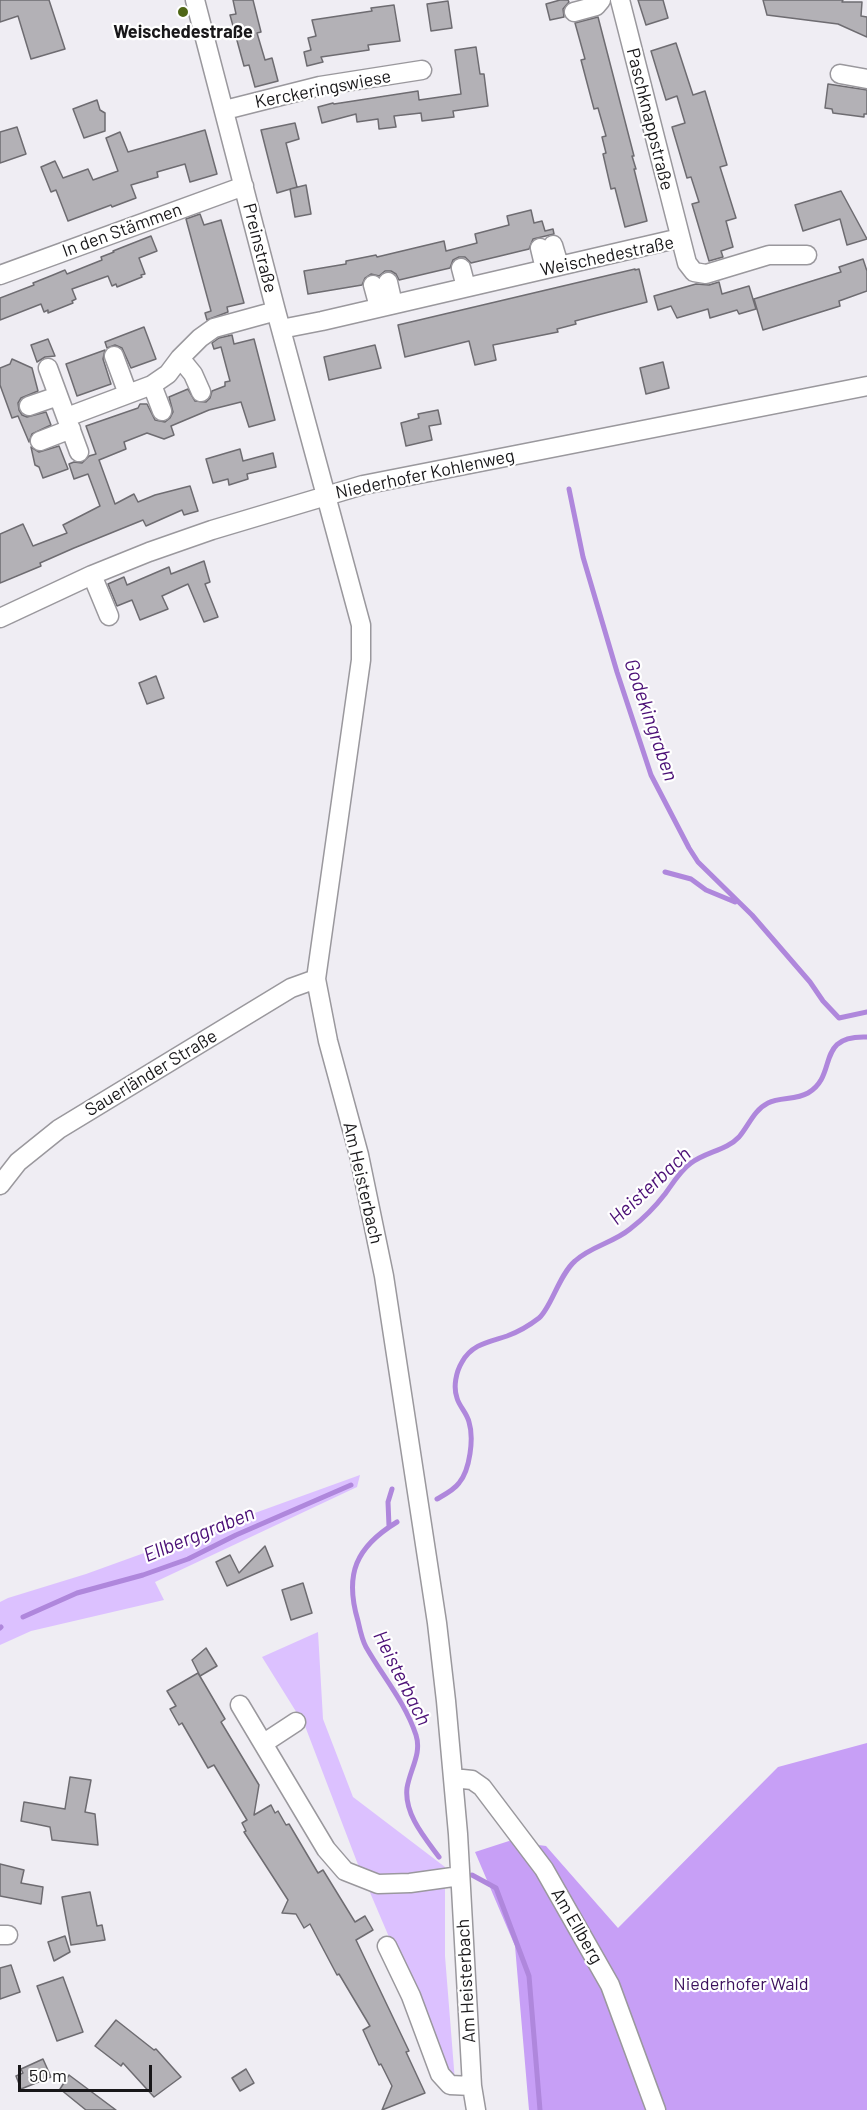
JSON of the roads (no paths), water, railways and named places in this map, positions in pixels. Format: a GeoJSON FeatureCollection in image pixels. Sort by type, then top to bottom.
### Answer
{"type":"FeatureCollection","features":[{"type":"Feature","properties":{"kind":"street","name":"Preinstraße"},"geometry":{"type":"LineString","coordinates":[[195,0],[280,329],[326,495]]}},
{"type":"Feature","properties":{"kind":"street"},"geometry":{"type":"LineString","coordinates":[[576,5],[596,6],[600,0]]}},
{"type":"Feature","properties":{"kind":"street","name":"Paschknappstraße"},"geometry":{"type":"LineString","coordinates":[[620,0],[680,238]]}},
{"type":"Feature","properties":{"kind":"street","name":"Kerckeringswiese"},"geometry":{"type":"LineString","coordinates":[[225,110],[320,86],[422,70]]}},
{"type":"Feature","properties":{"kind":"street"},"geometry":{"type":"LineString","coordinates":[[840,74],[867,79]]}},
{"type":"Feature","properties":{"kind":"street","name":"In den Stämmen"},"geometry":{"type":"LineString","coordinates":[[0,275],[244,186]]}},
{"type":"Feature","properties":{"kind":"street","name":"Weischedestraße"},"geometry":{"type":"LineString","coordinates":[[280,329],[680,238],[687,263],[694,272],[706,274],[769,255],[807,255]]}},
{"type":"Feature","properties":{"kind":"street"},"geometry":{"type":"LineString","coordinates":[[547,247],[552,267]]}},
{"type":"Feature","properties":{"kind":"street"},"geometry":{"type":"LineString","coordinates":[[466,267],[470,286]]}},
{"type":"Feature","properties":{"kind":"street"},"geometry":{"type":"LineString","coordinates":[[380,284],[386,306]]}},
{"type":"Feature","properties":{"kind":"street"},"geometry":{"type":"LineString","coordinates":[[40,441],[69,423],[128,394],[152,385],[168,374],[200,338],[214,328],[276,311]]}},
{"type":"Feature","properties":{"kind":"street"},"geometry":{"type":"LineString","coordinates":[[114,356],[128,394]]}},
{"type":"Feature","properties":{"kind":"street"},"geometry":{"type":"LineString","coordinates":[[180,358],[193,374],[201,392]]}},
{"type":"Feature","properties":{"kind":"street"},"geometry":{"type":"LineString","coordinates":[[48,368],[80,452]]}},
{"type":"Feature","properties":{"kind":"street"},"geometry":{"type":"LineString","coordinates":[[152,385],[162,411]]}},
{"type":"Feature","properties":{"kind":"street","name":"Niederhofer Kohlenweg"},"geometry":{"type":"LineString","coordinates":[[0,618],[92,575],[212,530],[326,495],[375,483],[867,386]]}},
{"type":"Feature","properties":{"kind":"street"},"geometry":{"type":"LineString","coordinates":[[29,406],[58,396]]}},
{"type":"Feature","properties":{"kind":"street","name":"Am Heisterbach"},"geometry":{"type":"LineString","coordinates":[[326,495],[361,625],[361,660],[315,979],[327,1041],[358,1155],[384,1276],[436,1623],[453,1778],[472,2086],[476,2110]]}},
{"type":"Feature","properties":{"kind":"street"},"geometry":{"type":"LineString","coordinates":[[92,575],[109,616]]}},
{"type":"Feature","properties":{"kind":"street","name":"Sauerländer Straße"},"geometry":{"type":"LineString","coordinates":[[0,1185],[18,1161],[59,1129],[291,988],[315,979]]}},
{"type":"Feature","properties":{"kind":"street"},"geometry":{"type":"LineString","coordinates":[[240,1705],[326,1849],[345,1871],[378,1884],[410,1883],[460,1876]]}},
{"type":"Feature","properties":{"kind":"street"},"geometry":{"type":"LineString","coordinates":[[264,1743],[296,1722]]}},
{"type":"Feature","properties":{"kind":"street","name":"Am Ellberg"},"geometry":{"type":"LineString","coordinates":[[453,1778],[472,1780],[482,1787],[544,1869],[610,1986],[656,2110]]}},
{"type":"Feature","properties":{"kind":"street"},"geometry":{"type":"LineString","coordinates":[[387,1946],[411,1996],[440,2074],[450,2085],[472,2086]]}},
{"type":"Feature","properties":{"kind":"waterway","name":"Godekingraben"},"geometry":{"type":"LineString","coordinates":[[569,489],[583,557],[651,775],[689,848],[698,862],[752,915],[839,1018],[867,1012]]}},
{"type":"Feature","properties":{"kind":"waterway"},"geometry":{"type":"LineString","coordinates":[[665,872],[691,879],[706,890],[735,902]]}},
{"type":"Feature","properties":{"kind":"waterway","name":"Heisterbach"},"geometry":{"type":"LineString","coordinates":[[437,1499],[457,1486],[468,1462],[471,1445],[470,1429],[455,1389],[458,1370],[466,1356],[476,1347],[507,1336],[539,1318],[564,1274],[575,1261],[635,1225],[657,1204],[687,1166],[734,1141],[763,1106],[773,1101],[808,1093],[823,1076],[829,1057],[840,1042],[851,1038],[867,1037]]}},
{"type":"Feature","properties":{"kind":"waterway","name":"Ellberggraben"},"geometry":{"type":"LineString","coordinates":[[23,1617],[77,1593],[143,1575],[188,1559],[236,1535],[351,1485]]}},
{"type":"Feature","properties":{"kind":"waterway","name":"Ellberggraben"},"geometry":{"type":"LineString","coordinates":[[389,1526],[388,1502],[392,1489]]}},
{"type":"Feature","properties":{"kind":"waterway","name":"Heisterbach"},"geometry":{"type":"LineString","coordinates":[[397,1522],[372,1541],[363,1552],[353,1576],[352,1589],[361,1635],[400,1701],[416,1735],[418,1749],[408,1781],[407,1798],[412,1816],[439,1857]]}},
{"type":"Feature","properties":{"kind":"waterway","name":"Heisterbach"},"geometry":{"type":"LineString","coordinates":[[472,1875],[496,1888],[529,1976],[540,2110]]}},
{"type":"Feature","properties":{"kind":"place","name":"Weischedestraße"},"geometry":{"type":"Point","coordinates":[183,12]}},
{"type":"Feature","properties":{"kind":"park label","name":"Niederhofer Wald"},"geometry":{"type":"Point","coordinates":[741,1984]}}]}
